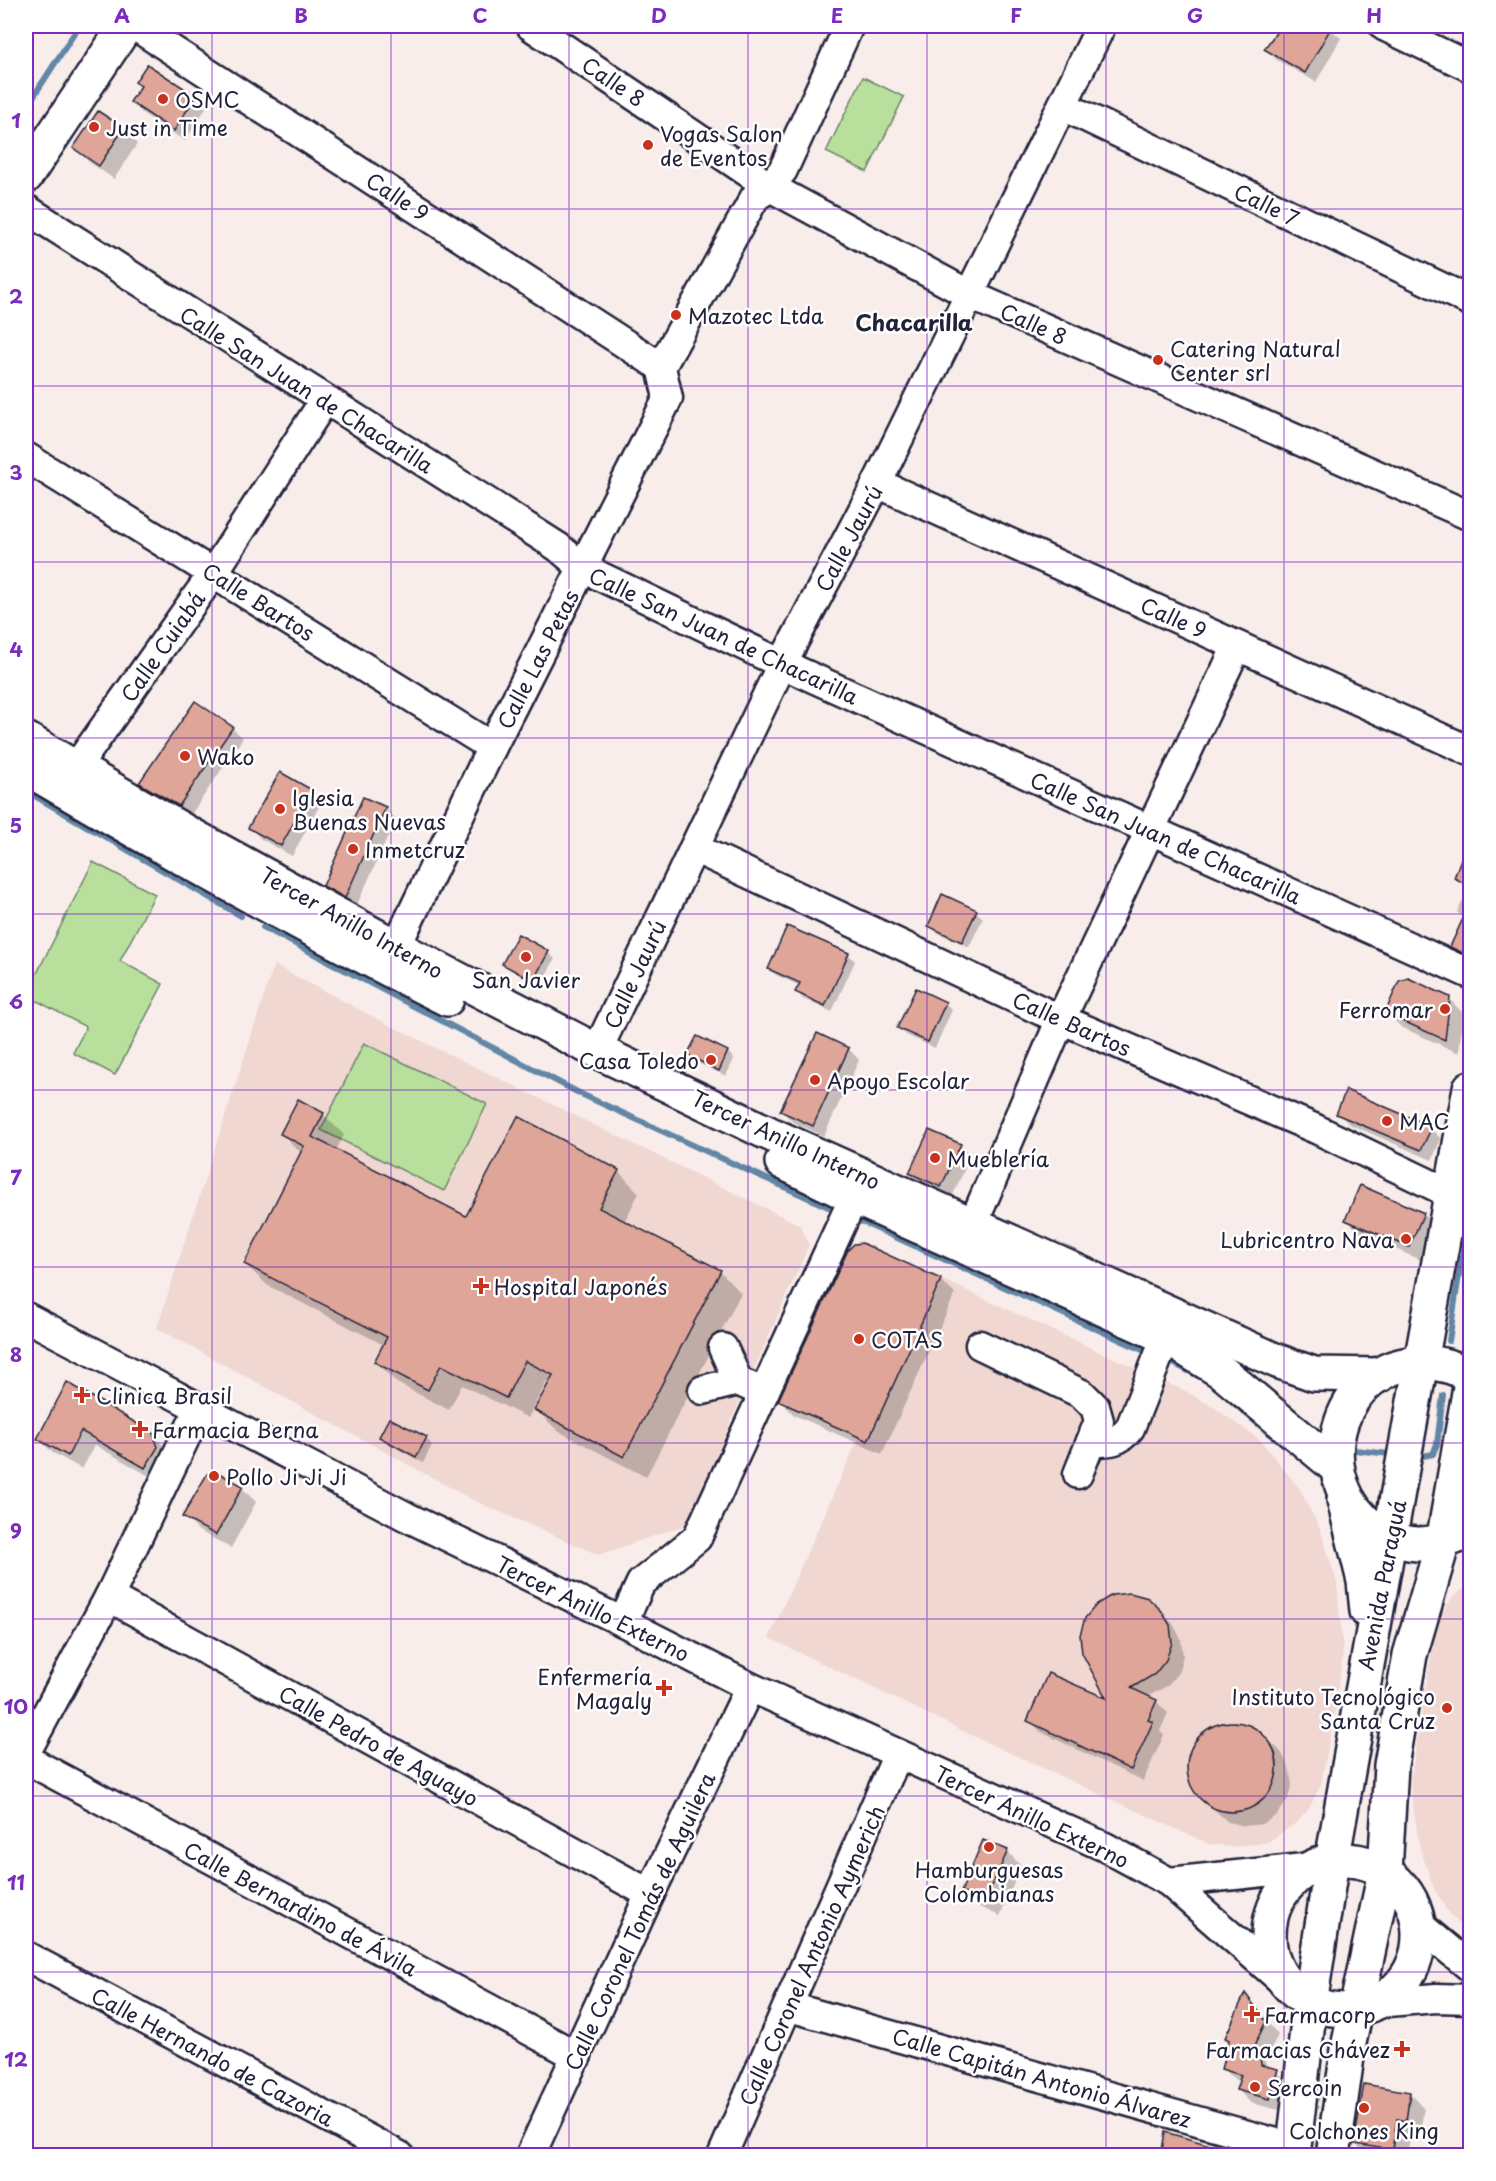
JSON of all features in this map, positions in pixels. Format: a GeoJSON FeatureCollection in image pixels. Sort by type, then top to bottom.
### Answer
{"type":"FeatureCollection","features":[{"type":"Feature","properties":{"kind":"main road"},"geometry":{"type":"LineString","coordinates":[[26,176],[126,26]]}},
{"type":"Feature","properties":{"kind":"main road","name":"Tercer Anillo Interno"},"geometry":{"type":"LineString","coordinates":[[26,739],[75,769],[396,947],[608,1056],[768,1133],[1277,1361],[1314,1374],[1380,1375]]}},
{"type":"Feature","properties":{"kind":"main road"},"geometry":{"type":"LineString","coordinates":[[26,749],[59,769],[75,769]]}},
{"type":"Feature","properties":{"kind":"main road","name":"Tercer Anillo Interno"},"geometry":{"type":"LineString","coordinates":[[26,768],[191,863],[385,968],[854,1197],[1166,1337],[1222,1372],[1339,1479],[1362,1518],[1391,1538],[1417,1544],[1459,1542]]}},
{"type":"Feature","properties":{"kind":"main road"},"geometry":{"type":"LineString","coordinates":[[120,822],[125,816],[141,814],[221,859],[250,866]]}},
{"type":"Feature","properties":{"kind":"main road"},"geometry":{"type":"LineString","coordinates":[[191,863],[230,872],[258,883],[374,946],[396,947],[411,967],[601,1062],[646,1096]]}},
{"type":"Feature","properties":{"kind":"main road"},"geometry":{"type":"LineString","coordinates":[[608,1056],[682,1101],[836,1171],[848,1184],[854,1197],[872,1192],[882,1194],[1015,1254],[1066,1267]]}},
{"type":"Feature","properties":{"kind":"main road","name":"Avenida Paraguá"},"geometry":{"type":"LineString","coordinates":[[1293,2152],[1298,1993],[1322,1864],[1391,1538],[1470,1088]]}},
{"type":"Feature","properties":{"kind":"main road","name":"Tercer Anillo Interno"},"geometry":{"type":"LineString","coordinates":[[1339,1479],[1336,1440],[1344,1414],[1359,1392],[1380,1375],[1391,1369],[1421,1363],[1448,1365],[1470,1375]]}},
{"type":"Feature","properties":{"kind":"main road","name":"Avenida Paraguá"},"geometry":{"type":"LineString","coordinates":[[1333,2156],[1349,2043],[1367,2006],[1385,1872],[1391,1765],[1410,1655],[1459,1542],[1470,1387]]}},
{"type":"Feature","properties":{"kind":"main road"},"geometry":{"type":"LineString","coordinates":[[1339,1479],[1364,1581],[1370,1639]]}},
{"type":"Feature","properties":{"kind":"main road"},"geometry":{"type":"LineString","coordinates":[[1350,1860],[1369,1864],[1385,1872],[1407,1894],[1418,1924],[1416,1956],[1401,1984],[1367,2006],[1341,2010],[1298,1993],[1276,1967],[1270,1948],[1271,1919],[1283,1892],[1322,1864],[1350,1860]]}},
{"type":"Feature","properties":{"kind":"street","name":"Calle 9"},"geometry":{"type":"LineString","coordinates":[[135,26],[661,367]]}},
{"type":"Feature","properties":{"kind":"street","name":"Calle 8"},"geometry":{"type":"LineString","coordinates":[[531,26],[770,187],[970,295],[1470,516]]}},
{"type":"Feature","properties":{"kind":"street"},"geometry":{"type":"LineString","coordinates":[[661,367],[754,197],[770,187],[783,170],[849,26]]}},
{"type":"Feature","properties":{"kind":"street","name":"Calle Jaurú"},"geometry":{"type":"LineString","coordinates":[[608,1056],[694,848],[782,664],[877,483],[1101,26]]}},
{"type":"Feature","properties":{"kind":"street"},"geometry":{"type":"LineString","coordinates":[[1384,26],[1470,67]]}},
{"type":"Feature","properties":{"kind":"street","name":"Calle 7"},"geometry":{"type":"LineString","coordinates":[[1063,106],[1470,301]]}},
{"type":"Feature","properties":{"kind":"street","name":"Calle San Juan de Chacarilla"},"geometry":{"type":"LineString","coordinates":[[26,209],[324,401],[558,547],[584,568],[782,664],[1470,974]]}},
{"type":"Feature","properties":{"kind":"street","name":"Calle Las Petas"},"geometry":{"type":"LineString","coordinates":[[396,947],[492,747],[668,398],[661,367]]}},
{"type":"Feature","properties":{"kind":"street","name":"Calle Cuiabá"},"geometry":{"type":"LineString","coordinates":[[75,769],[214,572],[324,401]]}},
{"type":"Feature","properties":{"kind":"street","name":"Calle Bartos"},"geometry":{"type":"LineString","coordinates":[[26,457],[492,747]]}},
{"type":"Feature","properties":{"kind":"street","name":"Calle 9"},"geometry":{"type":"LineString","coordinates":[[877,483],[1470,751]]}},
{"type":"Feature","properties":{"kind":"street"},"geometry":{"type":"LineString","coordinates":[[973,1224],[1061,1019],[1237,646]]}},
{"type":"Feature","properties":{"kind":"street","name":"Calle Bartos"},"geometry":{"type":"LineString","coordinates":[[694,848],[1061,1019],[1316,1129],[1451,1194]]}},
{"type":"Feature","properties":{"kind":"street"},"geometry":{"type":"LineString","coordinates":[[623,1622],[641,1583],[697,1538],[854,1197]]}},
{"type":"Feature","properties":{"kind":"street","name":"Tercer Anillo Externo"},"geometry":{"type":"LineString","coordinates":[[29,1328],[300,1458],[408,1517],[750,1687],[1105,1847],[1169,1882],[1298,1993]]}},
{"type":"Feature","properties":{"kind":"street"},"geometry":{"type":"LineString","coordinates":[[1091,1442],[1112,1442],[1122,1438],[1130,1428],[1166,1337]]}},
{"type":"Feature","properties":{"kind":"street"},"geometry":{"type":"LineString","coordinates":[[980,1345],[1082,1394],[1095,1407],[1099,1422],[1078,1474]]}},
{"type":"Feature","properties":{"kind":"street"},"geometry":{"type":"LineString","coordinates":[[723,1348],[738,1382]]}},
{"type":"Feature","properties":{"kind":"street"},"geometry":{"type":"LineString","coordinates":[[703,1390],[738,1382],[764,1393]]}},
{"type":"Feature","properties":{"kind":"street"},"geometry":{"type":"LineString","coordinates":[[26,1752],[109,1597],[199,1409]]}},
{"type":"Feature","properties":{"kind":"street","name":"Calle Pedro de Aguayo"},"geometry":{"type":"LineString","coordinates":[[109,1597],[650,1894]]}},
{"type":"Feature","properties":{"kind":"street","name":"Calle Coronel Tomás de Aguilera"},"geometry":{"type":"LineString","coordinates":[[530,2156],[650,1894],[750,1687]]}},
{"type":"Feature","properties":{"kind":"street","name":"Calle Coronel Antonio Aymerich"},"geometry":{"type":"LineString","coordinates":[[722,2156],[898,1754]]}},
{"type":"Feature","properties":{"kind":"street","name":"Calle Bernardino de Ávila"},"geometry":{"type":"LineString","coordinates":[[26,1759],[577,2056]]}},
{"type":"Feature","properties":{"kind":"street"},"geometry":{"type":"LineString","coordinates":[[1169,1882],[1322,1864]]}},
{"type":"Feature","properties":{"kind":"street"},"geometry":{"type":"LineString","coordinates":[[1418,1924],[1470,1967]]}},
{"type":"Feature","properties":{"kind":"street","name":"Calle Hernando de Cazoria"},"geometry":{"type":"LineString","coordinates":[[26,1956],[400,2156]]}},
{"type":"Feature","properties":{"kind":"street"},"geometry":{"type":"LineString","coordinates":[[1367,2006],[1436,1998],[1470,2000]]}},
{"type":"Feature","properties":{"kind":"street","name":"Calle Capitán Antonio Álvarez"},"geometry":{"type":"LineString","coordinates":[[789,2007],[1293,2152]]}},
{"type":"Feature","properties":{"kind":"shaded area","name":"Hospital Japonés"},"geometry":{"type":"Polygon","coordinates":[[[274,965],[391,1026],[800,1225],[809,1245],[685,1525],[599,1555],[477,1502],[157,1328],[274,965]]]}},
{"type":"Feature","properties":{"kind":"shaded area"},"geometry":{"type":"Polygon","coordinates":[[[941,1279],[1187,1392],[1215,1408],[1260,1440],[1299,1488],[1321,1531],[1337,1583],[1343,1652],[1336,1706],[1321,1784],[1308,1810],[1296,1823],[1268,1842],[1233,1847],[1209,1844],[988,1743],[769,1638],[860,1435],[868,1440],[941,1279]]]}},
{"type":"Feature","properties":{"kind":"shaded area","name":"Instituto Tecnológico Santa Cruz"},"geometry":{"type":"Polygon","coordinates":[[[1470,1584],[1470,1934],[1449,1914],[1433,1886],[1419,1845],[1410,1784],[1435,1632],[1440,1616],[1452,1598],[1470,1584]]]}},
{"type":"Feature","properties":{"kind":"green space"},"geometry":{"type":"Polygon","coordinates":[[[863,77],[904,97],[867,172],[826,152],[863,77]]]}},
{"type":"Feature","properties":{"kind":"green space"},"geometry":{"type":"Polygon","coordinates":[[[93,862],[155,894],[120,961],[163,984],[115,1075],[73,1053],[86,1027],[26,995],[93,862]]]}},
{"type":"Feature","properties":{"kind":"green space"},"geometry":{"type":"Polygon","coordinates":[[[364,1043],[487,1104],[444,1191],[321,1130],[364,1043]]]}},
{"type":"Feature","properties":{"kind":"building"},"geometry":{"type":"Polygon","coordinates":[[[1281,26],[1332,26],[1305,73],[1264,49],[1281,26]]]}},
{"type":"Feature","properties":{"kind":"building","name":"OSMC"},"geometry":{"type":"Polygon","coordinates":[[[147,64],[196,96],[174,131],[130,102],[141,86],[135,82],[147,64]]]}},
{"type":"Feature","properties":{"kind":"building"},"geometry":{"type":"Polygon","coordinates":[[[98,111],[124,128],[99,166],[73,148],[98,111]]]}},
{"type":"Feature","properties":{"kind":"building","name":"Wako"},"geometry":{"type":"Polygon","coordinates":[[[195,701],[233,727],[179,806],[139,783],[195,701]]]}},
{"type":"Feature","properties":{"kind":"building","name":"Iglesia Buenas Nuevas"},"geometry":{"type":"Polygon","coordinates":[[[280,772],[312,790],[281,846],[248,828],[280,772]]]}},
{"type":"Feature","properties":{"kind":"building","name":"Inmetcruz"},"geometry":{"type":"Polygon","coordinates":[[[363,797],[386,807],[345,898],[323,886],[363,797]]]}},
{"type":"Feature","properties":{"kind":"building"},"geometry":{"type":"Polygon","coordinates":[[[1470,837],[1470,886],[1454,878],[1470,837]]]}},
{"type":"Feature","properties":{"kind":"building"},"geometry":{"type":"Polygon","coordinates":[[[942,894],[977,910],[962,942],[928,926],[942,894]]]}},
{"type":"Feature","properties":{"kind":"building"},"geometry":{"type":"Polygon","coordinates":[[[1470,903],[1470,949],[1465,954],[1450,947],[1470,903]]]}},
{"type":"Feature","properties":{"kind":"building"},"geometry":{"type":"Polygon","coordinates":[[[787,926],[849,953],[825,1006],[795,992],[800,983],[768,969],[787,926]]]}},
{"type":"Feature","properties":{"kind":"building","name":"San Javier"},"geometry":{"type":"Polygon","coordinates":[[[518,934],[549,951],[533,981],[502,964],[518,934]]]}},
{"type":"Feature","properties":{"kind":"building"},"geometry":{"type":"Polygon","coordinates":[[[1408,978],[1450,997],[1445,1040],[1385,1013],[1399,981],[1408,978]]]}},
{"type":"Feature","properties":{"kind":"building"},"geometry":{"type":"Polygon","coordinates":[[[916,988],[946,1002],[928,1042],[897,1028],[916,988]]]}},
{"type":"Feature","properties":{"kind":"building","name":"Apoyo Escolar"},"geometry":{"type":"Polygon","coordinates":[[[817,1033],[849,1048],[813,1126],[780,1111],[817,1033]]]}},
{"type":"Feature","properties":{"kind":"building","name":"Casa Toledo"},"geometry":{"type":"Polygon","coordinates":[[[697,1036],[728,1051],[719,1071],[687,1055],[697,1036]]]}},
{"type":"Feature","properties":{"kind":"building","name":"MAC"},"geometry":{"type":"Polygon","coordinates":[[[1346,1090],[1432,1127],[1421,1150],[1336,1114],[1346,1090]]]}},
{"type":"Feature","properties":{"kind":"building"},"geometry":{"type":"Polygon","coordinates":[[[298,1099],[324,1113],[312,1137],[466,1216],[518,1116],[619,1170],[599,1208],[721,1270],[624,1457],[534,1410],[553,1375],[525,1361],[506,1398],[441,1365],[428,1390],[374,1362],[387,1337],[244,1264],[304,1146],[280,1134],[298,1099]]]}},
{"type":"Feature","properties":{"kind":"building","name":"Mueblería"},"geometry":{"type":"Polygon","coordinates":[[[929,1130],[961,1144],[941,1187],[909,1173],[929,1130]]]}},
{"type":"Feature","properties":{"kind":"building"},"geometry":{"type":"Polygon","coordinates":[[[1360,1185],[1424,1213],[1409,1247],[1345,1220],[1360,1185]]]}},
{"type":"Feature","properties":{"kind":"building","name":"COTAS"},"geometry":{"type":"Polygon","coordinates":[[[862,1243],[941,1279],[868,1441],[778,1401],[848,1250],[854,1244],[862,1243]]]}},
{"type":"Feature","properties":{"kind":"building"},"geometry":{"type":"Polygon","coordinates":[[[67,1382],[153,1433],[158,1447],[145,1468],[81,1431],[68,1456],[37,1439],[67,1382]]]}},
{"type":"Feature","properties":{"kind":"building"},"geometry":{"type":"Polygon","coordinates":[[[389,1418],[427,1437],[416,1457],[379,1437],[389,1418]]]}},
{"type":"Feature","properties":{"kind":"building"},"geometry":{"type":"Polygon","coordinates":[[[215,1471],[243,1486],[216,1535],[182,1517],[207,1474],[215,1471]]]}},
{"type":"Feature","properties":{"kind":"building"},"geometry":{"type":"Polygon","coordinates":[[[1130,1593],[1148,1598],[1161,1610],[1170,1625],[1172,1643],[1166,1660],[1155,1674],[1131,1688],[1157,1700],[1148,1720],[1153,1722],[1131,1770],[1027,1721],[1048,1673],[1106,1698],[1082,1653],[1080,1635],[1085,1618],[1097,1604],[1112,1595],[1130,1593]]]}},
{"type":"Feature","properties":{"kind":"building"},"geometry":{"type":"Polygon","coordinates":[[[1232,1722],[1249,1725],[1264,1735],[1274,1750],[1277,1767],[1274,1784],[1264,1799],[1249,1809],[1232,1812],[1215,1809],[1200,1799],[1190,1784],[1187,1767],[1190,1750],[1200,1735],[1215,1725],[1232,1722]]]}},
{"type":"Feature","properties":{"kind":"building"},"geometry":{"type":"Polygon","coordinates":[[[983,1840],[1008,1850],[985,1902],[961,1892],[983,1840]]]}},
{"type":"Feature","properties":{"kind":"building"},"geometry":{"type":"Polygon","coordinates":[[[1245,1993],[1266,2021],[1251,2053],[1260,2056],[1261,2065],[1278,2069],[1270,2099],[1236,2090],[1241,2075],[1221,2069],[1229,2040],[1225,2038],[1245,1993]]]}},
{"type":"Feature","properties":{"kind":"building"},"geometry":{"type":"Polygon","coordinates":[[[1364,2084],[1410,2092],[1406,2121],[1397,2119],[1392,2150],[1354,2144],[1364,2084]]]}},
{"type":"Feature","properties":{"kind":"building"},"geometry":{"type":"Polygon","coordinates":[[[1165,2132],[1231,2151],[1231,2156],[1161,2156],[1165,2132]]]}},
{"type":"Feature","properties":{"kind":"waterway"},"geometry":{"type":"LineString","coordinates":[[26,108],[79,26]]}},
{"type":"Feature","properties":{"kind":"waterway"},"geometry":{"type":"LineString","coordinates":[[26,791],[241,916]]}},
{"type":"Feature","properties":{"kind":"waterway"},"geometry":{"type":"LineString","coordinates":[[263,927],[581,1094],[837,1211]]}},
{"type":"Feature","properties":{"kind":"waterway"},"geometry":{"type":"LineString","coordinates":[[1449,1341],[1470,1201]]}},
{"type":"Feature","properties":{"kind":"waterway"},"geometry":{"type":"LineString","coordinates":[[860,1221],[1149,1353]]}},
{"type":"Feature","properties":{"kind":"waterway"},"geometry":{"type":"LineString","coordinates":[[1171,1362],[1202,1378]]}},
{"type":"Feature","properties":{"kind":"waterway"},"geometry":{"type":"LineString","coordinates":[[1418,1457],[1433,1454],[1437,1444],[1443,1395]]}},
{"type":"Feature","properties":{"kind":"waterway"},"geometry":{"type":"LineString","coordinates":[[1229,1399],[1273,1437],[1280,1437]]}},
{"type":"Feature","properties":{"kind":"waterway"},"geometry":{"type":"LineString","coordinates":[[1355,1450],[1389,1454]]}},
{"type":"Feature","properties":{"kind":"place","name":"OSMC"},"geometry":{"type":"Point","coordinates":[163,99]}},
{"type":"Feature","properties":{"kind":"place","name":"Just in Time"},"geometry":{"type":"Point","coordinates":[94,127]}},
{"type":"Feature","properties":{"kind":"place","name":"Vogas Salon de Eventos"},"geometry":{"type":"Point","coordinates":[648,145]}},
{"type":"Feature","properties":{"kind":"place","name":"Mazotec Ltda"},"geometry":{"type":"Point","coordinates":[676,315]}},
{"type":"Feature","properties":{"kind":"place","name":"Catering Natural Center srl"},"geometry":{"type":"Point","coordinates":[1158,360]}},
{"type":"Feature","properties":{"kind":"place","name":"Wako"},"geometry":{"type":"Point","coordinates":[185,756]}},
{"type":"Feature","properties":{"kind":"place","name":"Iglesia Buenas Nuevas"},"geometry":{"type":"Point","coordinates":[280,809]}},
{"type":"Feature","properties":{"kind":"place","name":"Inmetcruz"},"geometry":{"type":"Point","coordinates":[353,849]}},
{"type":"Feature","properties":{"kind":"place","name":"San Javier"},"geometry":{"type":"Point","coordinates":[526,957]}},
{"type":"Feature","properties":{"kind":"place","name":"Ferromar"},"geometry":{"type":"Point","coordinates":[1445,1009]}},
{"type":"Feature","properties":{"kind":"place","name":"Casa Toledo"},"geometry":{"type":"Point","coordinates":[711,1060]}},
{"type":"Feature","properties":{"kind":"place","name":"Apoyo Escolar"},"geometry":{"type":"Point","coordinates":[815,1080]}},
{"type":"Feature","properties":{"kind":"place","name":"MAC"},"geometry":{"type":"Point","coordinates":[1387,1121]}},
{"type":"Feature","properties":{"kind":"place","name":"Mueblería"},"geometry":{"type":"Point","coordinates":[935,1158]}},
{"type":"Feature","properties":{"kind":"place","name":"Lubricentro Nava"},"geometry":{"type":"Point","coordinates":[1406,1239]}},
{"type":"Feature","properties":{"kind":"place","name":"Hospital Japonés"},"geometry":{"type":"Point","coordinates":[481,1286]}},
{"type":"Feature","properties":{"kind":"place","name":"COTAS"},"geometry":{"type":"Point","coordinates":[859,1339]}},
{"type":"Feature","properties":{"kind":"place","name":"Clinica Brasil"},"geometry":{"type":"Point","coordinates":[82,1395]}},
{"type":"Feature","properties":{"kind":"place","name":"Farmacia Berna"},"geometry":{"type":"Point","coordinates":[140,1429]}},
{"type":"Feature","properties":{"kind":"place","name":"Pollo Ji Ji Ji"},"geometry":{"type":"Point","coordinates":[214,1476]}},
{"type":"Feature","properties":{"kind":"place","name":"Enfermería Magaly"},"geometry":{"type":"Point","coordinates":[664,1688]}},
{"type":"Feature","properties":{"kind":"place","name":"Instituto Tecnológico Santa Cruz"},"geometry":{"type":"Point","coordinates":[1447,1708]}},
{"type":"Feature","properties":{"kind":"place","name":"Hamburguesas Colombianas"},"geometry":{"type":"Point","coordinates":[989,1847]}},
{"type":"Feature","properties":{"kind":"place","name":"Farmacorp"},"geometry":{"type":"Point","coordinates":[1252,2014]}},
{"type":"Feature","properties":{"kind":"place","name":"Farmacias Chávez"},"geometry":{"type":"Point","coordinates":[1402,2049]}},
{"type":"Feature","properties":{"kind":"place","name":"Sercoin"},"geometry":{"type":"Point","coordinates":[1255,2087]}},
{"type":"Feature","properties":{"kind":"place","name":"Colchones King"},"geometry":{"type":"Point","coordinates":[1364,2108]}},
{"type":"Feature","properties":{"kind":"district","name":"Chacarilla"},"geometry":{"type":"Point","coordinates":[914,321]}}]}
